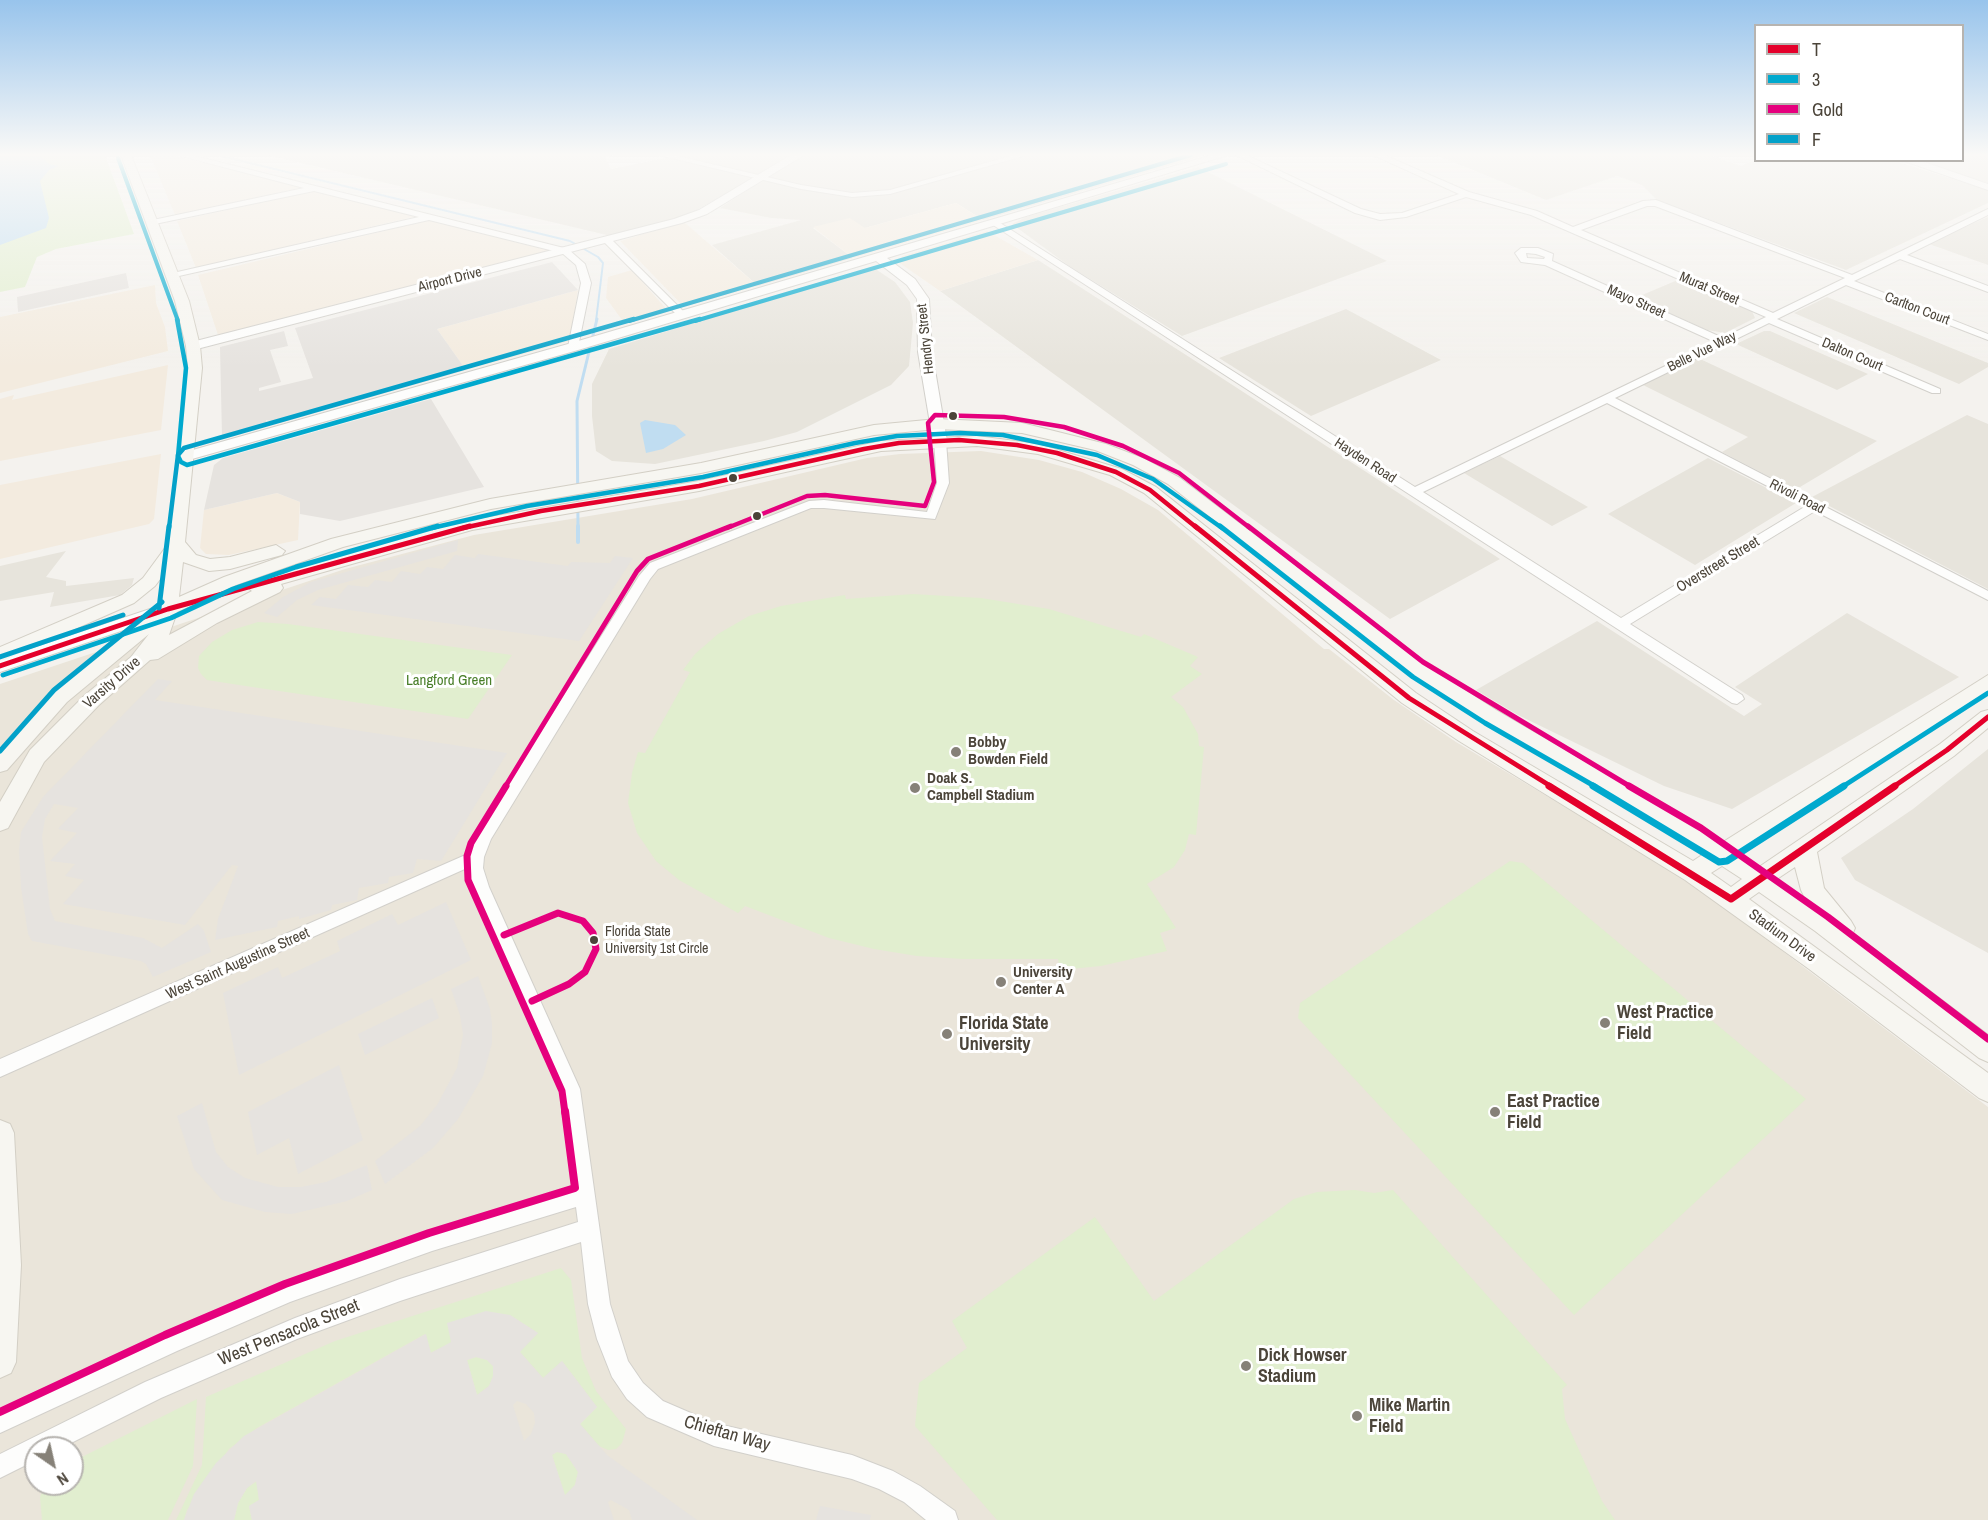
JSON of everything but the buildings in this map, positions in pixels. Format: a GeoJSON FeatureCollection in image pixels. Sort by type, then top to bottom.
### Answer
{"type":"FeatureCollection","features":[{"type":"Feature","properties":{"kind":"main road"},"geometry":{"type":"LineString","coordinates":[[154,226],[189,326],[195,368],[187,456],[168,609]]}},
{"type":"Feature","properties":{"kind":"main road","name":"Stadium Drive"},"geometry":{"type":"LineString","coordinates":[[168,609],[249,574],[355,537],[541,494],[712,465],[874,430],[939,432],[1004,426],[1043,432],[1100,447],[1157,471],[1206,504],[1376,638],[1433,679],[1497,720],[1668,818],[1722,853],[1866,956],[1988,1050]]}},
{"type":"Feature","properties":{"kind":"main road","name":"Stadium Drive"},"geometry":{"type":"LineString","coordinates":[[168,609],[370,551],[472,525],[723,481],[939,432],[1047,451],[1106,469],[1150,490],[1409,698],[1466,736],[1693,873],[1988,1089]]}},
{"type":"Feature","properties":{"kind":"main road"},"geometry":{"type":"LineString","coordinates":[[176,542],[190,559],[214,565],[355,537]]}},
{"type":"Feature","properties":{"kind":"main road"},"geometry":{"type":"LineString","coordinates":[[0,655],[128,599],[149,582],[176,542]]}},
{"type":"Feature","properties":{"kind":"main road"},"geometry":{"type":"LineString","coordinates":[[138,662],[239,604],[370,551]]}},
{"type":"Feature","properties":{"kind":"main road","name":"Varsity Drive"},"geometry":{"type":"LineString","coordinates":[[0,822],[37,756],[92,700],[138,662],[162,631],[168,609]]}},
{"type":"Feature","properties":{"kind":"main road","name":"Varsity Drive"},"geometry":{"type":"LineString","coordinates":[[0,764],[60,697],[168,609]]}},
{"type":"Feature","properties":{"kind":"main road"},"geometry":{"type":"LineString","coordinates":[[1693,873],[1988,682]]}},
{"type":"Feature","properties":{"kind":"main road"},"geometry":{"type":"LineString","coordinates":[[1731,899],[1947,750],[1988,717]]}},
{"type":"Feature","properties":{"kind":"main road"},"geometry":{"type":"LineString","coordinates":[[1805,847],[1809,879],[1820,902],[1866,956]]}},
{"type":"Feature","properties":{"kind":"main road"},"geometry":{"type":"LineString","coordinates":[[0,1132],[6,1265],[0,1362]]}},
{"type":"Feature","properties":{"kind":"street"},"geometry":{"type":"LineString","coordinates":[[173,276],[390,226]]}},
{"type":"Feature","properties":{"kind":"street"},"geometry":{"type":"LineString","coordinates":[[473,226],[569,250],[580,264],[586,283],[576,346]]}},
{"type":"Feature","properties":{"kind":"street","name":"Airport Drive"},"geometry":{"type":"LineString","coordinates":[[193,346],[658,226]]}},
{"type":"Feature","properties":{"kind":"street"},"geometry":{"type":"LineString","coordinates":[[187,456],[576,346],[981,226]]}},
{"type":"Feature","properties":{"kind":"street","name":"Hayden Road"},"geometry":{"type":"LineString","coordinates":[[1000,226],[1737,699]]}},
{"type":"Feature","properties":{"kind":"street","name":"Murat Street"},"geometry":{"type":"LineString","coordinates":[[1563,226],[1772,318]]}},
{"type":"Feature","properties":{"kind":"street","name":"Carlton Court"},"geometry":{"type":"LineString","coordinates":[[1573,230],[1585,226]]}},
{"type":"Feature","properties":{"kind":"street","name":"Carlton Court"},"geometry":{"type":"LineString","coordinates":[[1715,226],[1988,337]]}},
{"type":"Feature","properties":{"kind":"street","name":"Belle Vue Way"},"geometry":{"type":"LineString","coordinates":[[1415,492],[1959,226]]}},
{"type":"Feature","properties":{"kind":"street"},"geometry":{"type":"LineString","coordinates":[[607,240],[682,315]]}},
{"type":"Feature","properties":{"kind":"street"},"geometry":{"type":"LineString","coordinates":[[1898,255],[1988,289]]}},
{"type":"Feature","properties":{"kind":"street","name":"Hendry Street"},"geometry":{"type":"LineString","coordinates":[[878,257],[911,282],[923,299],[925,352],[939,432]]}},
{"type":"Feature","properties":{"kind":"street","name":"Mayo Street"},"geometry":{"type":"LineString","coordinates":[[1547,262],[1724,342]]}},
{"type":"Feature","properties":{"kind":"street","name":"Dalton Court"},"geometry":{"type":"LineString","coordinates":[[1772,318],[1936,391]]}},
{"type":"Feature","properties":{"kind":"street","name":"Rivoli Road"},"geometry":{"type":"LineString","coordinates":[[1606,399],[1988,596]]}},
{"type":"Feature","properties":{"kind":"street"},"geometry":{"type":"LineString","coordinates":[[476,858],[484,837],[645,576],[654,566],[809,505],[824,504],[932,516],[943,483],[939,432]]}},
{"type":"Feature","properties":{"kind":"street","name":"Overstreet Street"},"geometry":{"type":"LineString","coordinates":[[1621,624],[1815,506]]}},
{"type":"Feature","properties":{"kind":"street"},"geometry":{"type":"LineString","coordinates":[[0,666],[168,609]]}},
{"type":"Feature","properties":{"kind":"street","name":"West Saint Augustine Street"},"geometry":{"type":"LineString","coordinates":[[0,1068],[476,858]]}},
{"type":"Feature","properties":{"kind":"street","name":"Chieftan Way"},"geometry":{"type":"LineString","coordinates":[[476,858],[475,868],[481,887],[571,1089],[599,1304],[608,1339],[620,1369],[635,1391],[655,1409],[714,1434],[852,1467],[885,1479],[912,1494],[946,1520]]}},
{"type":"Feature","properties":{"kind":"street"},"geometry":{"type":"LineString","coordinates":[[0,1422],[179,1338],[288,1292],[423,1244],[585,1194]]}},
{"type":"Feature","properties":{"kind":"street","name":"West Pensacola Street"},"geometry":{"type":"LineString","coordinates":[[0,1466],[153,1390],[295,1329],[383,1296],[589,1230]]}},
{"type":"Feature","properties":{"kind":"shaded area"},"geometry":{"type":"Polygon","coordinates":[[[179,226],[375,226],[196,268],[179,226]]]}},
{"type":"Feature","properties":{"kind":"shaded area"},"geometry":{"type":"Polygon","coordinates":[[[405,226],[453,226],[550,251],[218,335],[198,275],[405,226]]]}},
{"type":"Feature","properties":{"kind":"shaded area"},"geometry":{"type":"Polygon","coordinates":[[[568,226],[647,226],[611,236],[568,226]]]}},
{"type":"Feature","properties":{"kind":"shaded area"},"geometry":{"type":"Polygon","coordinates":[[[671,226],[689,226],[758,286],[684,307],[620,241],[671,226]]]}},
{"type":"Feature","properties":{"kind":"shaded area"},"geometry":{"type":"Polygon","coordinates":[[[780,226],[873,226],[865,228],[813,228],[853,258],[758,286],[712,245],[780,226]]]}},
{"type":"Feature","properties":{"kind":"shaded area"},"geometry":{"type":"Polygon","coordinates":[[[862,226],[865,228],[873,226],[963,226],[853,258],[813,227],[862,226]]]}},
{"type":"Feature","properties":{"kind":"shaded area"},"geometry":{"type":"Polygon","coordinates":[[[1015,226],[1316,226],[1387,261],[1182,336],[1069,266],[1015,226]]]}},
{"type":"Feature","properties":{"kind":"shaded area"},"geometry":{"type":"Polygon","coordinates":[[[1727,226],[1939,226],[1846,270],[1727,226]]]}},
{"type":"Feature","properties":{"kind":"shaded area"},"geometry":{"type":"Polygon","coordinates":[[[1988,226],[1988,265],[1929,244],[1965,227],[1988,226]]]}},
{"type":"Feature","properties":{"kind":"shaded area"},"geometry":{"type":"Polygon","coordinates":[[[987,231],[1038,260],[940,291],[898,262],[902,256],[987,231]]]}},
{"type":"Feature","properties":{"kind":"shaded area"},"geometry":{"type":"Polygon","coordinates":[[[1038,260],[1500,559],[1390,619],[940,291],[1038,260]]]}},
{"type":"Feature","properties":{"kind":"shaded area"},"geometry":{"type":"Polygon","coordinates":[[[552,262],[578,290],[437,329],[466,370],[280,423],[266,420],[267,425],[222,436],[220,347],[284,331],[288,346],[270,350],[281,382],[259,388],[259,391],[313,378],[295,328],[552,262]]]}},
{"type":"Feature","properties":{"kind":"shaded area"},"geometry":{"type":"Polygon","coordinates":[[[874,268],[895,282],[910,302],[913,323],[909,366],[891,385],[797,432],[764,441],[655,464],[612,461],[596,451],[592,416],[592,384],[609,349],[874,268]]]}},
{"type":"Feature","properties":{"kind":"shaded area"},"geometry":{"type":"Polygon","coordinates":[[[632,270],[668,312],[625,324],[606,298],[608,277],[632,270]]]}},
{"type":"Feature","properties":{"kind":"shaded area"},"geometry":{"type":"Polygon","coordinates":[[[126,273],[129,288],[18,312],[17,297],[126,273]]]}},
{"type":"Feature","properties":{"kind":"shaded area"},"geometry":{"type":"Polygon","coordinates":[[[1680,279],[1751,309],[1755,318],[1725,333],[1707,330],[1635,298],[1680,279]]]}},
{"type":"Feature","properties":{"kind":"shaded area"},"geometry":{"type":"Polygon","coordinates":[[[155,285],[156,303],[165,327],[168,351],[0,393],[0,317],[155,285]]]}},
{"type":"Feature","properties":{"kind":"shaded area"},"geometry":{"type":"Polygon","coordinates":[[[578,290],[570,341],[466,370],[437,329],[578,290]]]}},
{"type":"Feature","properties":{"kind":"shaded area"},"geometry":{"type":"Polygon","coordinates":[[[1827,297],[1988,363],[1988,367],[1959,384],[1794,313],[1827,297]]]}},
{"type":"Feature","properties":{"kind":"shaded area"},"geometry":{"type":"Polygon","coordinates":[[[1346,309],[1441,360],[1311,416],[1219,358],[1346,309]]]}},
{"type":"Feature","properties":{"kind":"shaded area"},"geometry":{"type":"Polygon","coordinates":[[[1764,331],[1770,331],[1868,374],[1837,390],[1736,344],[1764,331]]]}},
{"type":"Feature","properties":{"kind":"shaded area"},"geometry":{"type":"Polygon","coordinates":[[[1698,358],[1877,441],[1795,490],[1722,452],[1748,437],[1643,385],[1698,358]]]}},
{"type":"Feature","properties":{"kind":"shaded area"},"geometry":{"type":"Polygon","coordinates":[[[168,365],[161,430],[0,461],[0,399],[14,395],[12,400],[168,365]]]}},
{"type":"Feature","properties":{"kind":"shaded area"},"geometry":{"type":"Polygon","coordinates":[[[431,399],[484,487],[340,521],[300,514],[300,502],[277,493],[204,510],[214,465],[223,458],[431,399]]]}},
{"type":"Feature","properties":{"kind":"shaded area"},"geometry":{"type":"Polygon","coordinates":[[[1967,415],[1988,424],[1988,589],[1812,497],[1967,415]]]}},
{"type":"Feature","properties":{"kind":"shaded area","name":"Florida State University"},"geometry":{"type":"Polygon","coordinates":[[[981,451],[1039,460],[1082,472],[1121,489],[1158,510],[1324,649],[1329,649],[1394,700],[1456,742],[1641,852],[1722,905],[1988,1107],[1988,1520],[0,1520],[0,684],[345,569],[474,535],[692,499],[867,458],[900,454],[981,451]]]}},
{"type":"Feature","properties":{"kind":"shaded area"},"geometry":{"type":"Polygon","coordinates":[[[161,454],[154,519],[149,524],[0,559],[0,485],[161,454]]]}},
{"type":"Feature","properties":{"kind":"shaded area"},"geometry":{"type":"Polygon","coordinates":[[[1500,456],[1588,507],[1552,526],[1464,473],[1500,456]]]}},
{"type":"Feature","properties":{"kind":"shaded area"},"geometry":{"type":"Polygon","coordinates":[[[1708,458],[1796,503],[1695,565],[1608,514],[1708,458]]]}},
{"type":"Feature","properties":{"kind":"shaded area"},"geometry":{"type":"Polygon","coordinates":[[[277,493],[300,502],[298,540],[229,555],[206,554],[200,548],[204,510],[277,493]]]}},
{"type":"Feature","properties":{"kind":"shaded area"},"geometry":{"type":"Polygon","coordinates":[[[458,540],[457,551],[318,590],[297,600],[277,617],[264,613],[283,597],[311,582],[458,540]]]}},
{"type":"Feature","properties":{"kind":"shaded area"},"geometry":{"type":"Polygon","coordinates":[[[66,551],[46,577],[66,581],[66,586],[134,578],[132,585],[120,595],[50,607],[54,592],[0,601],[0,566],[66,551]]]}},
{"type":"Feature","properties":{"kind":"shaded area"},"geometry":{"type":"Polygon","coordinates":[[[478,554],[568,566],[571,562],[610,563],[615,556],[633,558],[579,641],[311,605],[320,597],[336,599],[348,585],[368,587],[375,580],[392,582],[401,571],[420,574],[427,567],[443,569],[455,555],[475,558],[478,554]]]}},
{"type":"Feature","properties":{"kind":"shaded area"},"geometry":{"type":"Polygon","coordinates":[[[1847,613],[1959,677],[1732,809],[1664,786],[1518,715],[1476,690],[1597,621],[1744,716],[1762,704],[1735,687],[1847,613]]]}},
{"type":"Feature","properties":{"kind":"shaded area"},"geometry":{"type":"Polygon","coordinates":[[[158,679],[172,681],[155,700],[507,753],[441,861],[417,859],[413,873],[389,877],[388,883],[359,888],[357,900],[332,905],[331,910],[299,919],[299,916],[278,921],[277,927],[215,940],[218,919],[238,866],[232,865],[185,925],[63,904],[84,880],[65,876],[75,864],[50,861],[77,833],[58,829],[78,808],[54,804],[45,819],[42,837],[50,909],[55,921],[143,938],[162,948],[198,924],[204,931],[211,952],[153,977],[146,964],[141,961],[32,941],[28,934],[21,887],[19,850],[21,832],[43,797],[158,679]]]}},
{"type":"Feature","properties":{"kind":"shaded area"},"geometry":{"type":"Polygon","coordinates":[[[1988,749],[1988,953],[1855,880],[1841,858],[1913,809],[1988,749]]]}},
{"type":"Feature","properties":{"kind":"shaded area"},"geometry":{"type":"Polygon","coordinates":[[[446,902],[471,960],[239,1075],[223,993],[278,967],[282,978],[340,951],[337,941],[392,914],[398,925],[446,902]]]}},
{"type":"Feature","properties":{"kind":"shaded area"},"geometry":{"type":"Polygon","coordinates":[[[478,976],[490,1009],[492,1024],[492,1043],[483,1076],[458,1119],[433,1148],[385,1184],[375,1161],[420,1126],[437,1105],[457,1068],[463,1035],[460,1015],[451,989],[478,976]]]}},
{"type":"Feature","properties":{"kind":"shaded area"},"geometry":{"type":"Polygon","coordinates":[[[432,998],[439,1018],[365,1055],[358,1034],[432,998]]]}},
{"type":"Feature","properties":{"kind":"shaded area"},"geometry":{"type":"Polygon","coordinates":[[[339,1065],[363,1140],[298,1174],[289,1138],[257,1155],[248,1112],[339,1065]]]}},
{"type":"Feature","properties":{"kind":"shaded area"},"geometry":{"type":"Polygon","coordinates":[[[202,1103],[216,1152],[228,1167],[245,1178],[278,1187],[301,1187],[326,1182],[367,1165],[372,1190],[347,1201],[292,1214],[265,1212],[222,1200],[194,1169],[177,1116],[202,1103]]]}},
{"type":"Feature","properties":{"kind":"shaded area"},"geometry":{"type":"Polygon","coordinates":[[[486,1311],[510,1315],[538,1333],[520,1352],[543,1378],[562,1361],[597,1407],[580,1424],[607,1455],[697,1520],[632,1520],[629,1510],[611,1500],[608,1502],[614,1520],[252,1520],[249,1506],[259,1500],[256,1481],[247,1488],[238,1503],[234,1520],[184,1520],[194,1494],[216,1463],[244,1436],[426,1334],[431,1353],[451,1342],[447,1323],[486,1311]],[[476,1357],[467,1360],[477,1395],[489,1386],[493,1376],[493,1366],[487,1360],[476,1357]],[[517,1401],[513,1405],[524,1441],[531,1434],[535,1423],[534,1413],[526,1404],[517,1401]],[[557,1452],[552,1455],[565,1495],[575,1485],[578,1472],[566,1454],[557,1452]]]}},
{"type":"Feature","properties":{"kind":"shaded area"},"geometry":{"type":"Polygon","coordinates":[[[820,1506],[871,1515],[870,1520],[816,1520],[820,1506]]]}},
{"type":"Feature","properties":{"kind":"green space"},"geometry":{"type":"Polygon","coordinates":[[[0,226],[131,226],[134,234],[56,249],[37,257],[25,287],[0,292],[0,226]]]}},
{"type":"Feature","properties":{"kind":"green space","name":"Doak S. Campbell Stadium"},"geometry":{"type":"Polygon","coordinates":[[[913,594],[981,598],[1049,609],[1141,637],[1144,634],[1198,657],[1190,666],[1202,674],[1171,697],[1183,707],[1198,734],[1199,746],[1204,747],[1196,835],[1189,834],[1185,850],[1174,867],[1147,884],[1176,928],[1160,933],[1167,951],[1101,966],[1060,970],[1058,959],[962,959],[917,956],[874,949],[829,938],[745,906],[738,913],[679,880],[656,861],[637,833],[628,803],[632,773],[638,752],[645,753],[690,672],[683,670],[695,654],[718,634],[749,616],[781,606],[845,595],[846,599],[913,594]]]}},
{"type":"Feature","properties":{"kind":"green space","name":"Langford Green"},"geometry":{"type":"Polygon","coordinates":[[[258,622],[288,624],[512,655],[468,719],[207,680],[198,668],[199,656],[212,642],[232,630],[258,622]]]}},
{"type":"Feature","properties":{"kind":"green space"},"geometry":{"type":"Polygon","coordinates":[[[1510,861],[1523,863],[1806,1099],[1574,1315],[1298,1018],[1300,1003],[1510,861]]]}},
{"type":"Feature","properties":{"kind":"green space","name":"Dick Howser Stadium"},"geometry":{"type":"Polygon","coordinates":[[[1355,1190],[1374,1193],[1393,1190],[1567,1385],[1562,1389],[1565,1419],[1602,1501],[1615,1520],[997,1520],[915,1426],[919,1383],[967,1348],[952,1321],[1095,1217],[1154,1301],[1294,1199],[1317,1192],[1355,1190]]]}},
{"type":"Feature","properties":{"kind":"green space"},"geometry":{"type":"Polygon","coordinates":[[[561,1268],[571,1280],[582,1358],[596,1391],[626,1429],[622,1443],[616,1449],[608,1450],[599,1446],[580,1424],[597,1407],[562,1361],[543,1378],[519,1351],[538,1333],[510,1315],[430,1353],[425,1334],[257,1428],[229,1449],[187,1510],[184,1520],[176,1520],[202,1465],[206,1397],[335,1341],[561,1268]]]}},
{"type":"Feature","properties":{"kind":"green space"},"geometry":{"type":"Polygon","coordinates":[[[476,1357],[487,1360],[493,1366],[493,1377],[489,1386],[477,1395],[467,1360],[476,1357]]]}},
{"type":"Feature","properties":{"kind":"green space"},"geometry":{"type":"Polygon","coordinates":[[[197,1399],[193,1466],[168,1520],[42,1520],[40,1496],[84,1496],[84,1456],[197,1399]]]}},
{"type":"Feature","properties":{"kind":"green space"},"geometry":{"type":"Polygon","coordinates":[[[557,1452],[566,1454],[578,1472],[575,1485],[565,1496],[552,1455],[557,1452]]]}},
{"type":"Feature","properties":{"kind":"green space"},"geometry":{"type":"Polygon","coordinates":[[[257,1481],[259,1500],[249,1506],[252,1520],[234,1520],[238,1503],[247,1488],[257,1481]]]}},
{"type":"Feature","properties":{"kind":"water"},"geometry":{"type":"Polygon","coordinates":[[[0,226],[47,226],[46,228],[0,245],[0,226]]]}},
{"type":"Feature","properties":{"kind":"water"},"geometry":{"type":"Polygon","coordinates":[[[645,420],[675,425],[686,435],[663,449],[646,453],[640,423],[645,420]]]}},
{"type":"Feature","properties":{"kind":"waterway"},"geometry":{"type":"LineString","coordinates":[[508,226],[570,241],[598,257],[603,263],[596,321]]}},
{"type":"Feature","properties":{"kind":"waterway"},"geometry":{"type":"LineString","coordinates":[[578,528],[577,401],[597,319]]}},
{"type":"Feature","properties":{"kind":"waterway"},"geometry":{"type":"LineString","coordinates":[[578,528],[578,542]]}},
{"type":"Feature","properties":{"kind":"transit line","name":"3"},"geometry":{"type":"LineString","coordinates":[[143,226],[180,327],[186,368],[178,456],[181,462],[187,465],[576,356],[1016,226]]}},
{"type":"Feature","properties":{"kind":"transit line","name":"F"},"geometry":{"type":"LineString","coordinates":[[159,608],[178,455],[184,448],[571,338],[951,226]]}},
{"type":"Feature","properties":{"kind":"transit line","name":"Gold"},"geometry":{"type":"LineString","coordinates":[[0,1412],[165,1335],[285,1284],[429,1233],[575,1188],[562,1091],[468,880],[467,856],[471,843],[598,633],[637,571],[648,559],[807,496],[825,495],[925,506],[934,482],[928,423],[935,415],[1004,417],[1064,427],[1123,446],[1179,473],[1423,662],[1494,707],[1701,828],[1828,917],[1988,1039]]}},
{"type":"Feature","properties":{"kind":"transit line","name":"3"},"geometry":{"type":"LineString","coordinates":[[3,675],[171,618],[233,589],[404,534],[527,506],[703,477],[855,443],[897,436],[960,433],[1003,435],[1060,445],[1097,455],[1153,479],[1201,511],[1413,677],[1485,723],[1663,826],[1719,862],[1727,861],[1988,693]]}},
{"type":"Feature","properties":{"kind":"transit line","name":"T"},"geometry":{"type":"LineString","coordinates":[[0,666],[168,609],[447,531],[541,511],[699,486],[864,449],[899,443],[959,440],[1017,445],[1057,453],[1116,472],[1150,490],[1409,698],[1731,899],[1947,750],[1988,717]]}},
{"type":"Feature","properties":{"kind":"transit line","name":"F"},"geometry":{"type":"LineString","coordinates":[[0,751],[54,690],[162,602]]}},
{"type":"Feature","properties":{"kind":"transit line","name":"F"},"geometry":{"type":"LineString","coordinates":[[0,657],[123,615]]}},
{"type":"Feature","properties":{"kind":"transit line","name":"Gold"},"geometry":{"type":"LineString","coordinates":[[504,935],[558,913],[583,921],[593,933],[596,949],[585,972],[569,984],[532,1001]]}},
{"type":"Feature","properties":{"kind":"place","name":"Bobby Bowden Field"},"geometry":{"type":"Point","coordinates":[956,752]}},
{"type":"Feature","properties":{"kind":"place","name":"Doak S. Campbell Stadium"},"geometry":{"type":"Point","coordinates":[915,788]}},
{"type":"Feature","properties":{"kind":"place","name":"Florida State University 1st Circle"},"geometry":{"type":"Point","coordinates":[594,940]}},
{"type":"Feature","properties":{"kind":"place","name":"University Center A"},"geometry":{"type":"Point","coordinates":[1001,982]}},
{"type":"Feature","properties":{"kind":"place","name":"West Practice Field"},"geometry":{"type":"Point","coordinates":[1605,1023]}},
{"type":"Feature","properties":{"kind":"place","name":"Florida State University"},"geometry":{"type":"Point","coordinates":[947,1034]}},
{"type":"Feature","properties":{"kind":"place","name":"East Practice Field"},"geometry":{"type":"Point","coordinates":[1495,1112]}},
{"type":"Feature","properties":{"kind":"place","name":"Dick Howser Stadium"},"geometry":{"type":"Point","coordinates":[1246,1366]}},
{"type":"Feature","properties":{"kind":"place","name":"Mike Martin Field"},"geometry":{"type":"Point","coordinates":[1357,1416]}}]}
